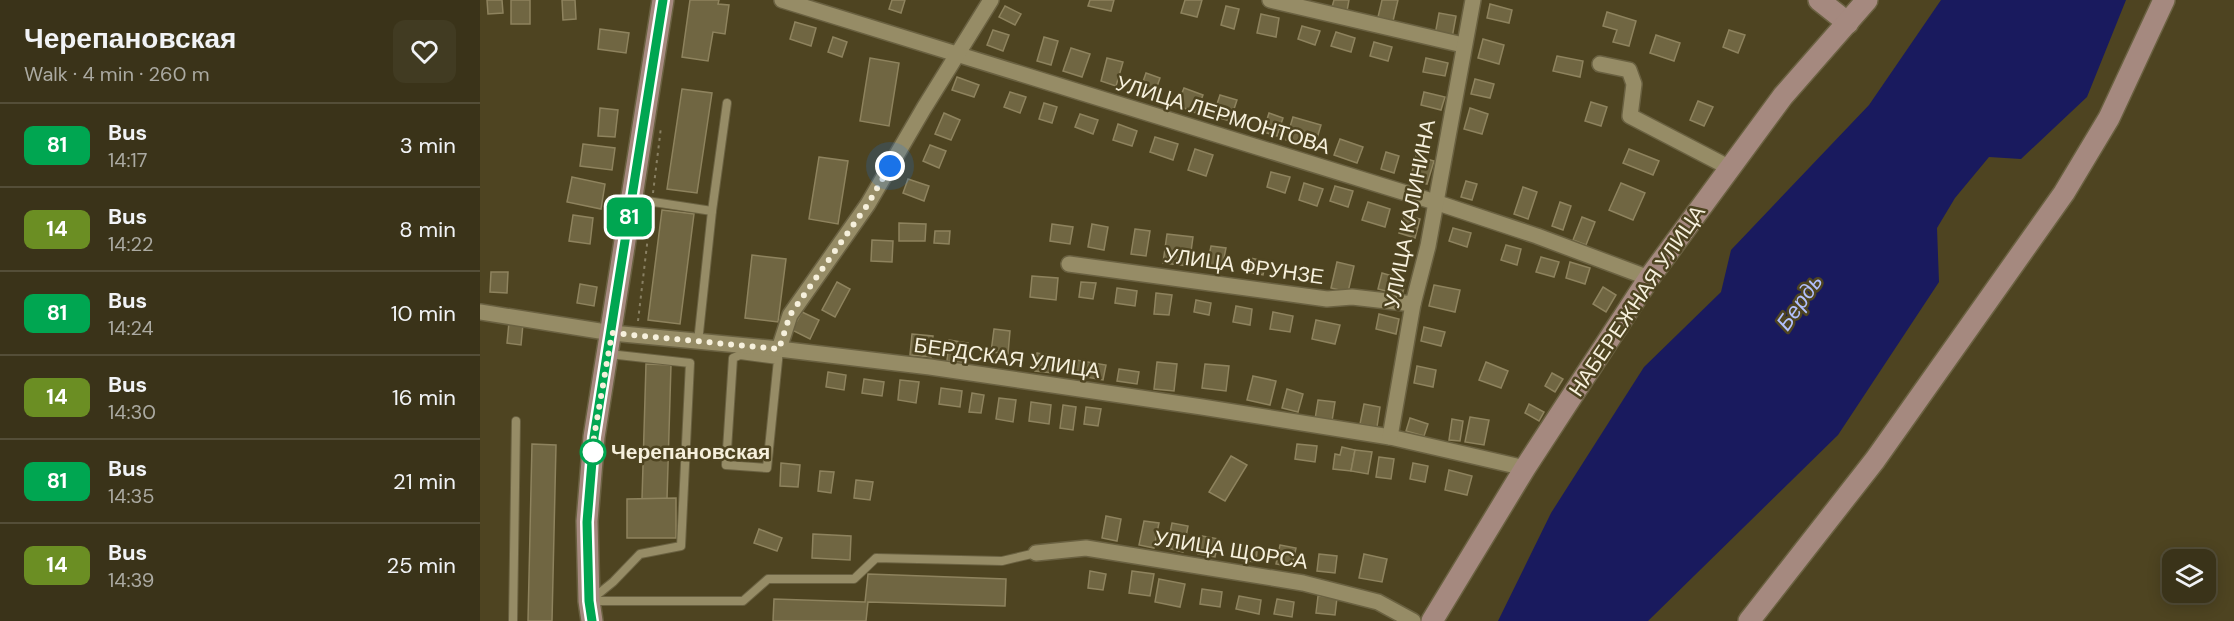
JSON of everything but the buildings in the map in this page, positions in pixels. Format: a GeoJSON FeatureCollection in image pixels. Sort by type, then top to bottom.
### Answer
{"type":"FeatureCollection","features":[{"type":"Feature","properties":{"kind":"street"},"geometry":{"type":"LineString","coordinates":[[590,611],[587,522],[594,437],[610,344],[642,201],[663,0]]}},
{"type":"Feature","properties":{"kind":"street","name":"УЛИЦА ЛЕРМОНТОВА"},"geometry":{"type":"LineString","coordinates":[[783,0],[1435,202],[1537,236],[1649,278]]}},
{"type":"Feature","properties":{"kind":"street"},"geometry":{"type":"LineString","coordinates":[[778,355],[790,315],[868,204],[991,0]]}},
{"type":"Feature","properties":{"kind":"street"},"geometry":{"type":"LineString","coordinates":[[1270,0],[1463,45]]}},
{"type":"Feature","properties":{"kind":"street","name":"УЛИЦА КАЛИНИНА"},"geometry":{"type":"LineString","coordinates":[[1390,437],[1413,304],[1428,246],[1473,0]]}},
{"type":"Feature","properties":{"kind":"street"},"geometry":{"type":"LineString","coordinates":[[1819,0],[1848,23]]}},
{"type":"Feature","properties":{"kind":"street","name":"НАБЕРЕЖНАЯ УЛИЦА"},"geometry":{"type":"LineString","coordinates":[[1432,621],[1525,468],[1649,278],[1783,96],[1867,0]]}},
{"type":"Feature","properties":{"kind":"street"},"geometry":{"type":"LineString","coordinates":[[1749,621],[1875,460],[2064,193],[2109,118],[2164,0]]}},
{"type":"Feature","properties":{"kind":"street"},"geometry":{"type":"LineString","coordinates":[[1600,64],[1629,70],[1634,84],[1630,116],[1730,168]]}},
{"type":"Feature","properties":{"kind":"street","name":"УЛИЦА ФРУНЗЕ"},"geometry":{"type":"LineString","coordinates":[[1070,264],[1327,299],[1352,297],[1413,304]]}},
{"type":"Feature","properties":{"kind":"street","name":"БЕРДСКАЯ УЛИЦА"},"geometry":{"type":"LineString","coordinates":[[480,312],[610,344],[636,336],[698,342],[778,355],[930,367],[1390,437],[1525,468]]}},
{"type":"Feature","properties":{"kind":"street","name":"УЛИЦА ЩОРСА"},"geometry":{"type":"LineString","coordinates":[[1036,553],[1086,548],[1303,583],[1378,602],[1413,621]]}},
{"type":"Feature","properties":{"kind":"lane"},"geometry":{"type":"LineString","coordinates":[[698,342],[712,211],[727,103]]}},
{"type":"Feature","properties":{"kind":"lane"},"geometry":{"type":"LineString","coordinates":[[642,201],[712,211]]}},
{"type":"Feature","properties":{"kind":"lane"},"geometry":{"type":"LineString","coordinates":[[590,611],[613,582],[640,554],[681,546],[690,363],[610,344]]}},
{"type":"Feature","properties":{"kind":"lane"},"geometry":{"type":"LineString","coordinates":[[740,355],[778,355],[767,468],[726,465],[733,358],[740,355]]}},
{"type":"Feature","properties":{"kind":"lane"},"geometry":{"type":"LineString","coordinates":[[513,621],[516,421]]}},
{"type":"Feature","properties":{"kind":"lane"},"geometry":{"type":"LineString","coordinates":[[590,611],[743,601],[768,579],[854,579],[876,558],[1002,561],[1036,553]]}},
{"type":"Feature","properties":{"kind":"path"},"geometry":{"type":"LineString","coordinates":[[636,336],[642,201],[662,122]]}},
{"type":"Feature","properties":{"kind":"water","name":"Бердь"},"geometry":{"type":"Polygon","coordinates":[[[1941,0],[2126,0],[2087,97],[2021,159],[1989,157],[1955,198],[1937,228],[1939,282],[1838,435],[1648,621],[1498,621],[1551,513],[1644,367],[1721,292],[1731,250],[1869,105],[1941,0]]]}},
{"type":"Feature","properties":{"kind":"bus line","name":"81"},"geometry":{"type":"LineString","coordinates":[[592,621],[589,601],[587,522],[594,437],[663,0]]}},
{"type":"Feature","properties":{"kind":"place","name":"Черепановская"},"geometry":{"type":"Point","coordinates":[593,452]}},
{"type":"Feature","properties":{"kind":"route"},"geometry":{"type":"LineString","coordinates":[[593,452],[592,456],[601,389],[612,333],[779,349],[790,315],[868,204],[890,166]]}}]}
